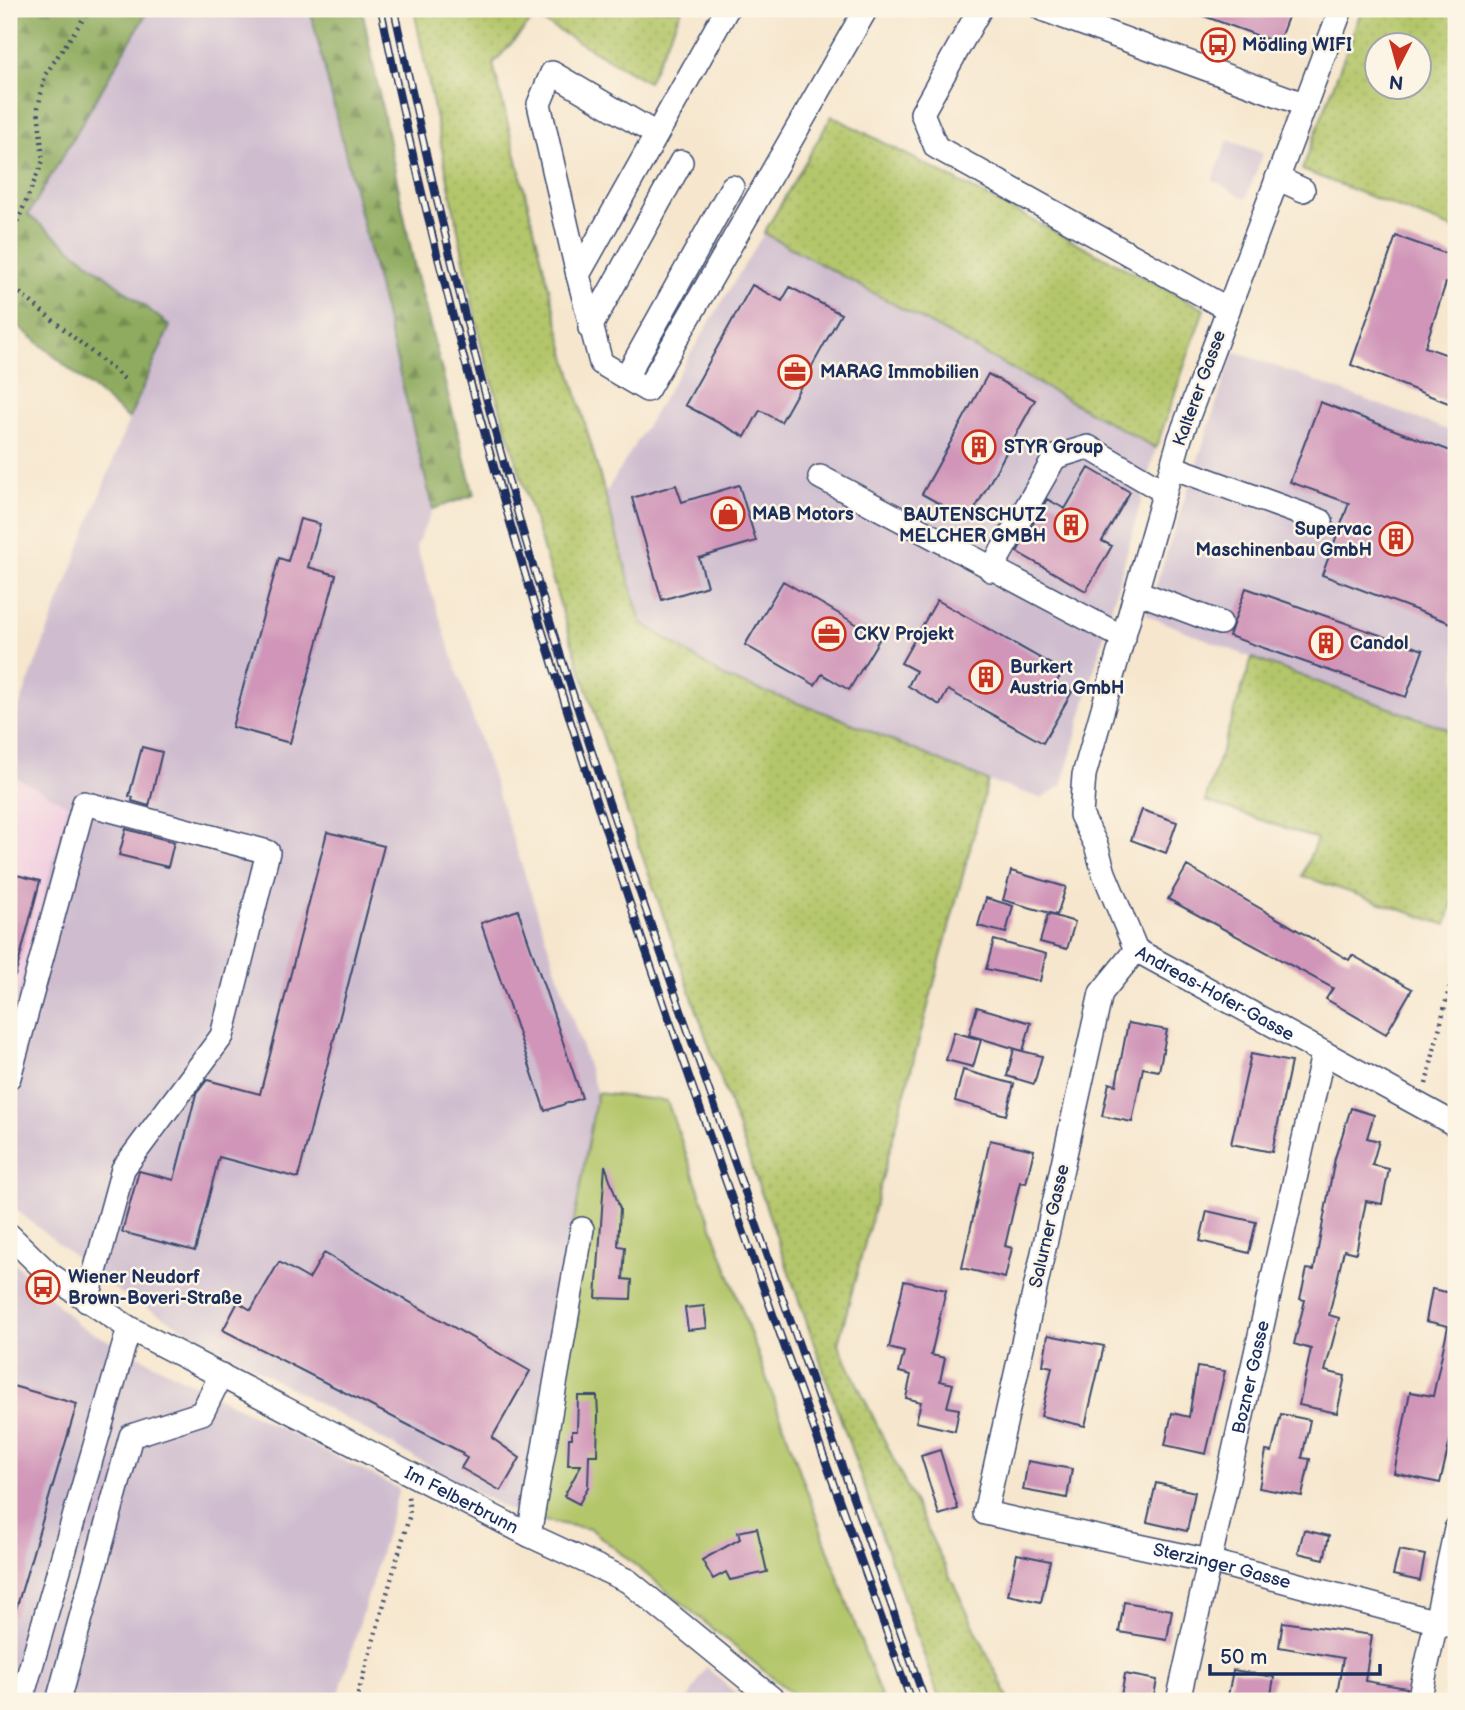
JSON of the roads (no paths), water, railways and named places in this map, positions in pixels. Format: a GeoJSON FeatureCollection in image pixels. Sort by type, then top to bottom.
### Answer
{"type":"FeatureCollection","features":[{"type":"Feature","properties":{"kind":"street"},"geometry":{"type":"LineString","coordinates":[[578,275],[727,9]]}},
{"type":"Feature","properties":{"kind":"street"},"geometry":{"type":"LineString","coordinates":[[656,134],[552,73],[538,104],[590,328],[601,363],[647,390],[866,9]]}},
{"type":"Feature","properties":{"kind":"street"},"geometry":{"type":"LineString","coordinates":[[980,9],[922,113],[936,147],[1228,309]]}},
{"type":"Feature","properties":{"kind":"street"},"geometry":{"type":"LineString","coordinates":[[1042,9],[1306,104]]}},
{"type":"Feature","properties":{"kind":"street","name":"Kalterer Gasse"},"geometry":{"type":"LineString","coordinates":[[1084,775],[1172,467],[1228,309],[1341,9]]}},
{"type":"Feature","properties":{"kind":"street"},"geometry":{"type":"LineString","coordinates":[[590,328],[681,162]]}},
{"type":"Feature","properties":{"kind":"street"},"geometry":{"type":"LineString","coordinates":[[1277,178],[1303,190]]}},
{"type":"Feature","properties":{"kind":"street"},"geometry":{"type":"LineString","coordinates":[[626,377],[732,187]]}},
{"type":"Feature","properties":{"kind":"street"},"geometry":{"type":"LineString","coordinates":[[991,570],[1055,457],[1087,447],[1165,492]]}},
{"type":"Feature","properties":{"kind":"street"},"geometry":{"type":"LineString","coordinates":[[1172,467],[1321,521]]}},
{"type":"Feature","properties":{"kind":"street"},"geometry":{"type":"LineString","coordinates":[[820,477],[991,570],[1124,638]]}},
{"type":"Feature","properties":{"kind":"street"},"geometry":{"type":"LineString","coordinates":[[1137,592],[1220,623]]}},
{"type":"Feature","properties":{"kind":"street","name":"Andreas-Hofer-Gasse"},"geometry":{"type":"LineString","coordinates":[[1084,775],[1081,815],[1096,845],[1104,873],[1136,950],[1456,1125]]}},
{"type":"Feature","properties":{"kind":"street"},"geometry":{"type":"LineString","coordinates":[[9,1077],[84,803],[268,852],[222,1036],[123,1169],[87,1301]]}},
{"type":"Feature","properties":{"kind":"street","name":"Salurner Gasse"},"geometry":{"type":"LineString","coordinates":[[985,1513],[1101,993],[1136,950]]}},
{"type":"Feature","properties":{"kind":"street","name":"Bozner Gasse"},"geometry":{"type":"LineString","coordinates":[[1178,1701],[1323,1054]]}},
{"type":"Feature","properties":{"kind":"street"},"geometry":{"type":"LineString","coordinates":[[529,1535],[582,1229]]}},
{"type":"Feature","properties":{"kind":"street","name":"Im Felberbrunn"},"geometry":{"type":"LineString","coordinates":[[9,1235],[49,1274],[130,1328],[529,1535],[628,1581],[775,1701]]}},
{"type":"Feature","properties":{"kind":"street"},"geometry":{"type":"LineString","coordinates":[[21,1701],[130,1328]]}},
{"type":"Feature","properties":{"kind":"street"},"geometry":{"type":"LineString","coordinates":[[58,1701],[131,1436],[202,1413],[221,1375]]}},
{"type":"Feature","properties":{"kind":"street","name":"Sterzinger Gasse"},"geometry":{"type":"LineString","coordinates":[[985,1513],[1209,1560],[1445,1625]]}},
{"type":"Feature","properties":{"kind":"street"},"geometry":{"type":"LineString","coordinates":[[1419,1701],[1445,1625],[1456,1529]]}},
{"type":"Feature","properties":{"kind":"railway"},"geometry":{"type":"LineString","coordinates":[[381,9],[430,226],[486,440],[549,653],[688,1074],[911,1701]]}},
{"type":"Feature","properties":{"kind":"railway"},"geometry":{"type":"LineString","coordinates":[[394,9],[467,324],[517,511],[560,654],[656,938],[925,1701]]}},
{"type":"Feature","properties":{"kind":"place","name":"Mödling WIFI"},"geometry":{"type":"Point","coordinates":[1218,45]}},
{"type":"Feature","properties":{"kind":"place","name":"MARAG Immobilien"},"geometry":{"type":"Point","coordinates":[795,372]}},
{"type":"Feature","properties":{"kind":"place","name":"STYR Group"},"geometry":{"type":"Point","coordinates":[979,447]}},
{"type":"Feature","properties":{"kind":"place","name":"MAB Motors"},"geometry":{"type":"Point","coordinates":[728,514]}},
{"type":"Feature","properties":{"kind":"place","name":"BAUTENSCHUTZ MELCHER GMBH"},"geometry":{"type":"Point","coordinates":[1071,525]}},
{"type":"Feature","properties":{"kind":"place","name":"Supervac Maschinenbau GmbH"},"geometry":{"type":"Point","coordinates":[1396,539]}},
{"type":"Feature","properties":{"kind":"place","name":"CKV Projekt"},"geometry":{"type":"Point","coordinates":[829,634]}},
{"type":"Feature","properties":{"kind":"place","name":"Candol"},"geometry":{"type":"Point","coordinates":[1326,643]}},
{"type":"Feature","properties":{"kind":"place","name":"Burkert Austria GmbH"},"geometry":{"type":"Point","coordinates":[986,677]}},
{"type":"Feature","properties":{"kind":"place","name":"Wiener Neudorf Brown-Boveri-Straße"},"geometry":{"type":"Point","coordinates":[43,1287]}}]}
